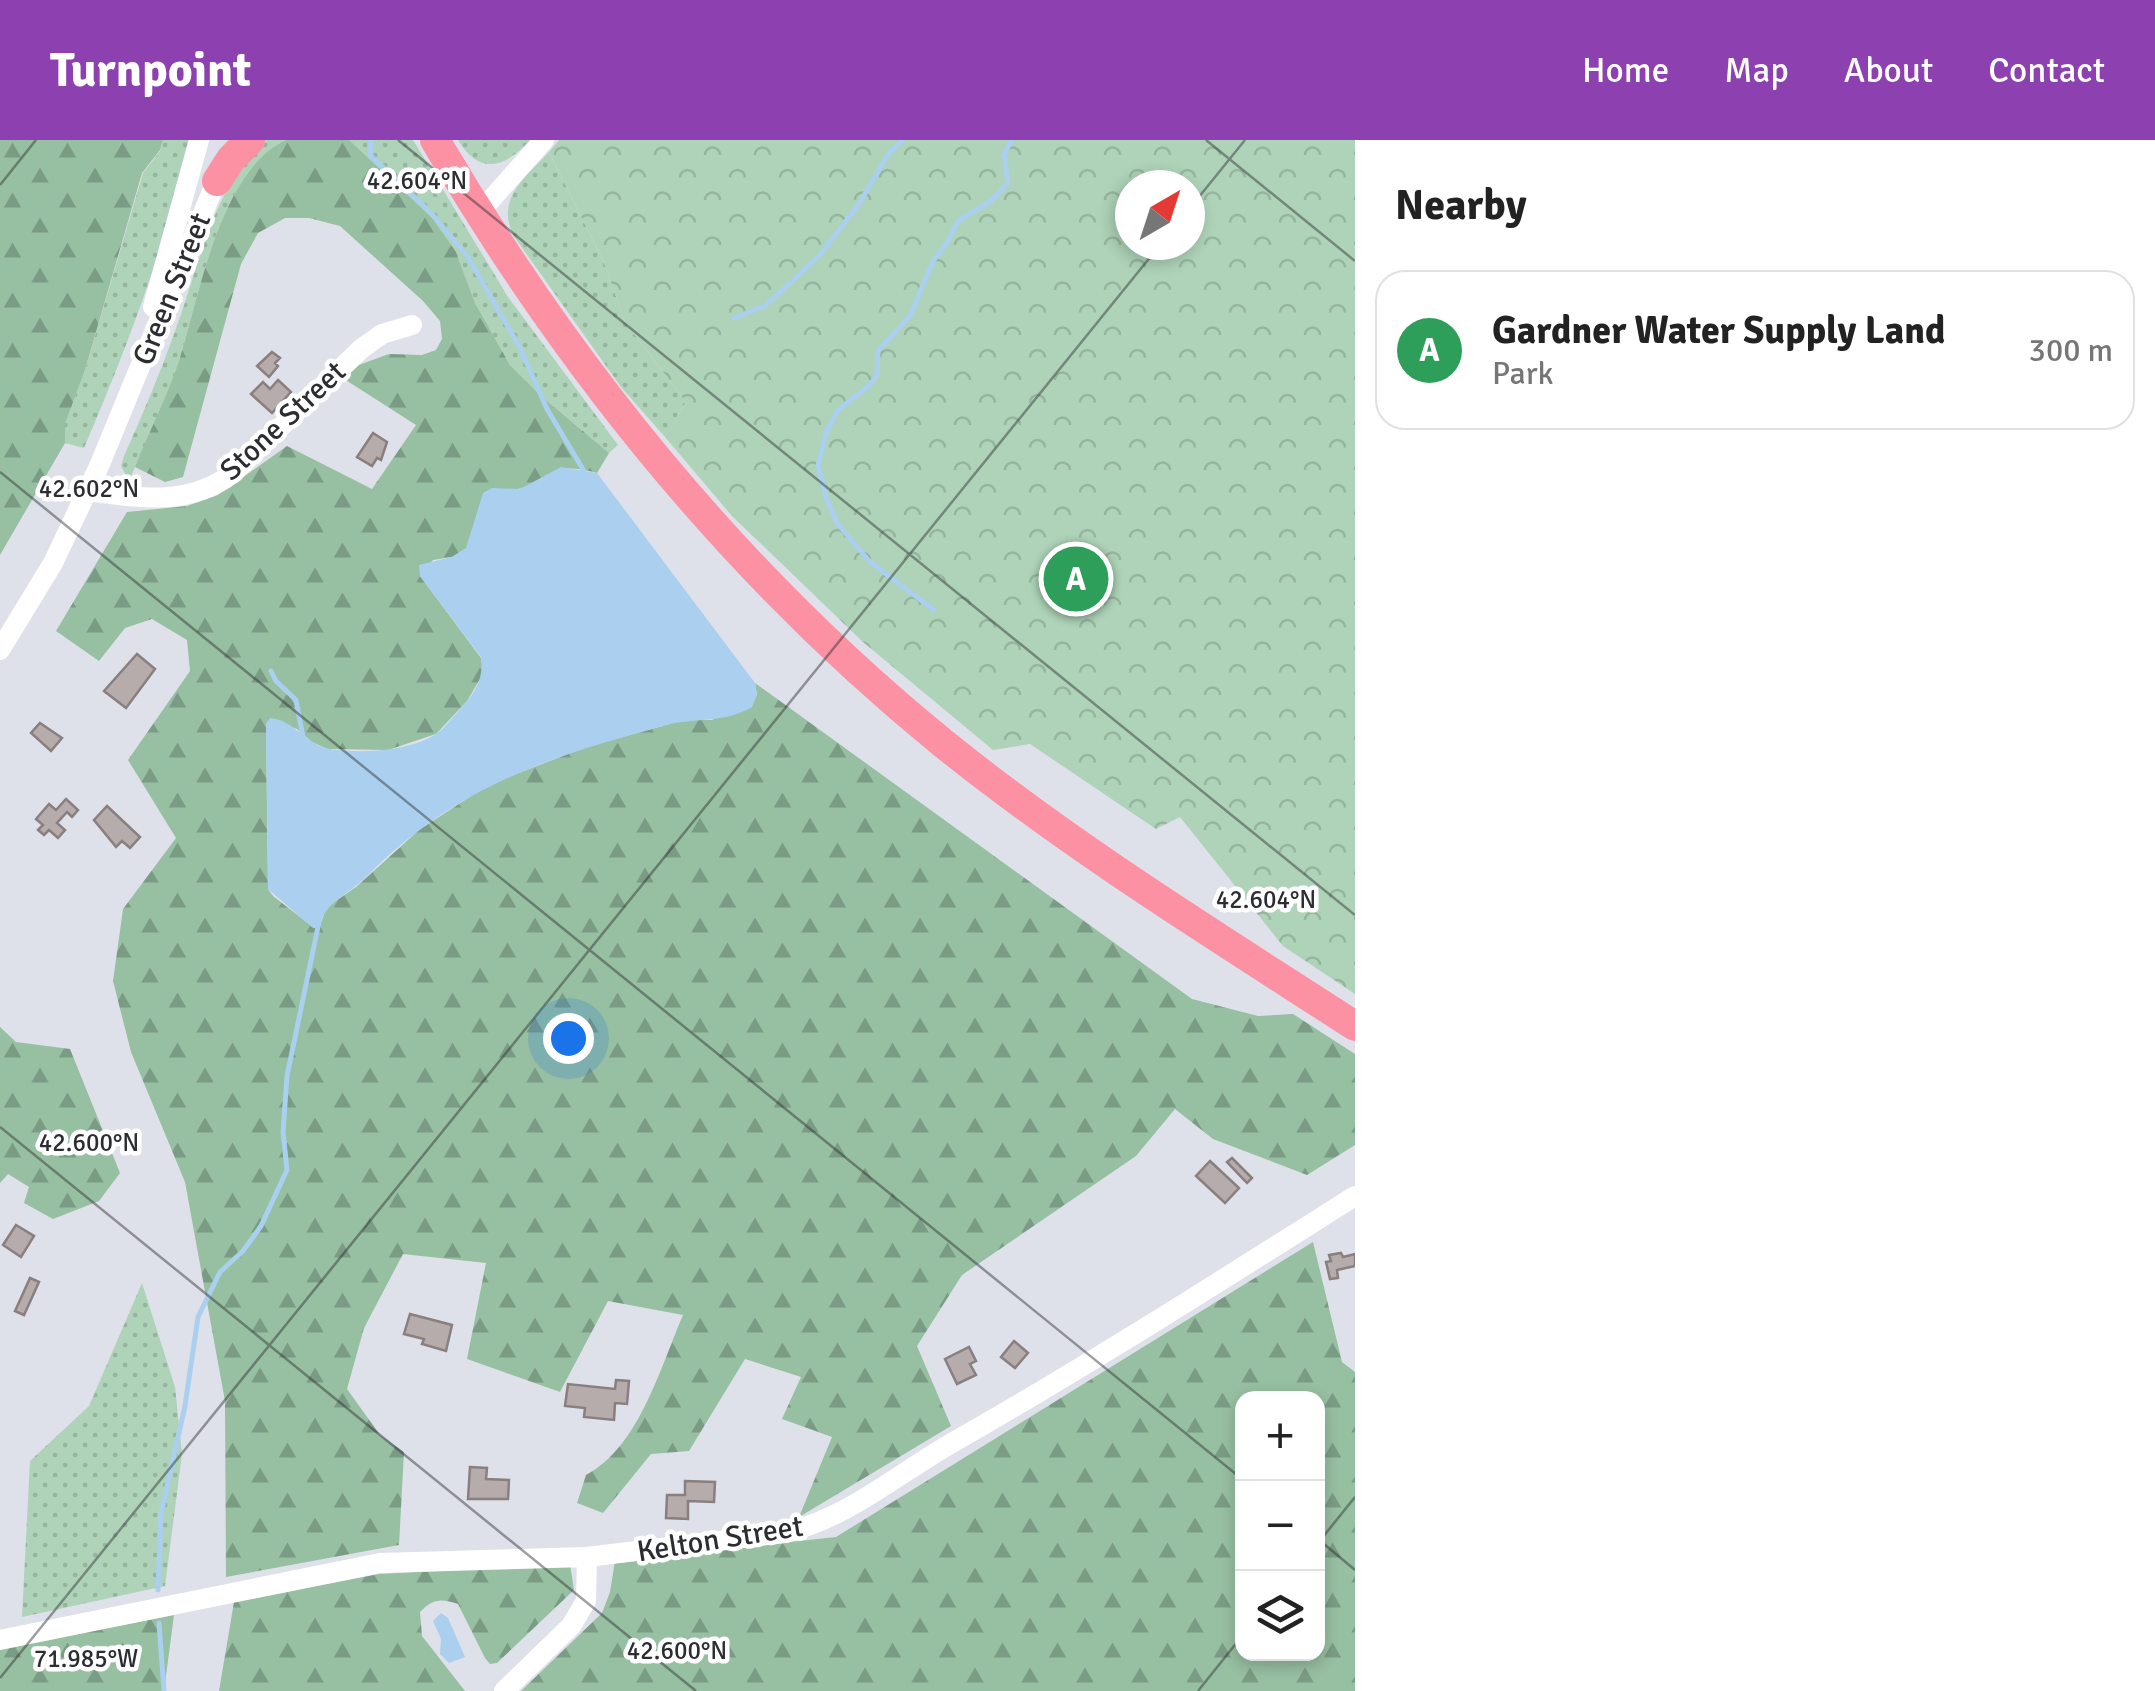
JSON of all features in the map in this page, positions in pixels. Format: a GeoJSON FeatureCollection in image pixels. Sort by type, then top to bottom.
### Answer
{"type":"FeatureCollection","features":[{"type":"Feature","properties":{"kind":"highway"},"geometry":{"type":"LineString","coordinates":[[217,181],[250,140]]}},
{"type":"Feature","properties":{"kind":"highway"},"geometry":{"type":"LineString","coordinates":[[435,144],[562,338],[648,452],[743,558],[841,654],[948,746],[1086,850],[1355,1026]]}},
{"type":"Feature","properties":{"kind":"street","name":"Green Street"},"geometry":{"type":"LineString","coordinates":[[112,438],[140,355],[199,140]]}},
{"type":"Feature","properties":{"kind":"street","name":"Green Street"},"geometry":{"type":"LineString","coordinates":[[0,650],[36,595],[88,491],[232,140]]}},
{"type":"Feature","properties":{"kind":"street"},"geometry":{"type":"LineString","coordinates":[[478,213],[544,140]]}},
{"type":"Feature","properties":{"kind":"street","name":"Stone Street"},"geometry":{"type":"LineString","coordinates":[[88,491],[161,499],[190,495],[213,486],[233,473],[361,349],[382,334],[412,325]]}},
{"type":"Feature","properties":{"kind":"street","name":"Kelton Street"},"geometry":{"type":"LineString","coordinates":[[0,1640],[380,1563],[586,1558],[786,1533],[840,1514],[1355,1196]]}},
{"type":"Feature","properties":{"kind":"street"},"geometry":{"type":"LineString","coordinates":[[504,1691],[571,1626],[586,1600],[586,1558]]}},
{"type":"Feature","properties":{"kind":"green space"},"geometry":{"type":"Polygon","coordinates":[[[0,140],[163,140],[142,173],[85,370],[65,424],[65,443],[0,555],[0,140]]]}},
{"type":"Feature","properties":{"kind":"green space"},"geometry":{"type":"Polygon","coordinates":[[[163,140],[191,140],[157,258],[84,448],[65,443],[65,424],[85,370],[143,173],[160,151],[163,140]]]}},
{"type":"Feature","properties":{"kind":"green space"},"geometry":{"type":"Polygon","coordinates":[[[265,140],[286,140],[263,155],[228,206],[204,271],[174,376],[129,481],[121,466],[124,456],[168,350],[209,231],[232,182],[265,140]]]}},
{"type":"Feature","properties":{"kind":"green space"},"geometry":{"type":"Polygon","coordinates":[[[286,140],[349,140],[432,218],[456,252],[475,303],[510,365],[609,453],[597,473],[562,469],[522,488],[484,493],[467,548],[452,557],[433,560],[420,576],[481,658],[483,674],[467,701],[436,734],[388,750],[328,749],[297,729],[270,719],[266,724],[268,889],[273,896],[314,928],[320,925],[327,907],[356,887],[419,830],[488,785],[586,747],[684,720],[712,720],[757,695],[755,683],[1192,999],[1258,1016],[1293,1014],[1355,1054],[1355,1145],[1307,1175],[1213,1139],[1175,1109],[1136,1156],[962,1275],[917,1346],[951,1426],[799,1517],[832,1437],[782,1419],[801,1377],[745,1359],[689,1451],[651,1454],[603,1513],[577,1503],[586,1475],[620,1446],[634,1426],[683,1315],[608,1301],[560,1392],[467,1359],[486,1263],[403,1254],[364,1328],[347,1389],[380,1435],[404,1452],[399,1545],[226,1577],[225,1401],[185,1182],[131,1052],[113,981],[123,909],[176,838],[128,760],[190,671],[187,640],[152,619],[125,628],[99,661],[56,631],[127,512],[187,506],[218,495],[287,446],[372,489],[416,425],[341,377],[356,366],[389,354],[422,355],[436,350],[442,339],[440,321],[340,226],[309,218],[285,218],[258,233],[241,264],[183,477],[165,482],[135,467],[179,361],[204,271],[228,206],[263,155],[286,140]]]}},
{"type":"Feature","properties":{"kind":"green space"},"geometry":{"type":"Polygon","coordinates":[[[349,140],[413,140],[508,297],[618,445],[609,453],[510,365],[475,303],[456,252],[349,140]]]}},
{"type":"Feature","properties":{"kind":"green space"},"geometry":{"type":"Polygon","coordinates":[[[458,140],[530,140],[511,157],[493,164],[475,159],[458,140]]]}},
{"type":"Feature","properties":{"kind":"green space"},"geometry":{"type":"Polygon","coordinates":[[[559,140],[1355,140],[1355,994],[1283,946],[1180,817],[1156,829],[1030,744],[993,750],[863,642],[732,516],[665,437],[686,402],[625,322],[604,262],[549,152],[559,140]]]}},
{"type":"Feature","properties":{"kind":"green space"},"geometry":{"type":"Polygon","coordinates":[[[549,152],[604,262],[625,322],[686,402],[665,437],[621,387],[513,235],[508,210],[511,199],[549,152]]]}},
{"type":"Feature","properties":{"kind":"green space"},"geometry":{"type":"Polygon","coordinates":[[[0,1027],[16,1042],[70,1049],[120,1173],[99,1201],[53,1219],[24,1203],[29,1187],[8,1174],[0,1183],[0,1027]]]}},
{"type":"Feature","properties":{"kind":"green space"},"geometry":{"type":"Polygon","coordinates":[[[1313,1242],[1342,1362],[1355,1372],[1355,1691],[521,1691],[602,1613],[615,1561],[836,1537],[1313,1242]]]}},
{"type":"Feature","properties":{"kind":"green space"},"geometry":{"type":"Polygon","coordinates":[[[142,1283],[175,1387],[182,1454],[165,1586],[22,1617],[30,1461],[89,1406],[142,1283]]]}},
{"type":"Feature","properties":{"kind":"green space"},"geometry":{"type":"Polygon","coordinates":[[[570,1564],[574,1590],[497,1663],[490,1664],[485,1658],[458,1604],[437,1601],[420,1612],[422,1636],[465,1691],[219,1691],[234,1602],[379,1574],[570,1564]]]}},
{"type":"Feature","properties":{"kind":"green space"},"geometry":{"type":"Polygon","coordinates":[[[174,1615],[164,1691],[0,1691],[0,1649],[174,1615]]]}},
{"type":"Feature","properties":{"kind":"water"},"geometry":{"type":"Polygon","coordinates":[[[561,467],[597,473],[755,683],[757,695],[752,707],[731,716],[674,723],[620,738],[503,780],[433,820],[399,846],[332,904],[320,925],[313,928],[268,889],[266,724],[270,718],[279,720],[322,747],[356,751],[399,748],[440,731],[475,689],[481,657],[420,576],[419,565],[452,557],[466,548],[483,493],[492,488],[520,489],[561,467]]]}},
{"type":"Feature","properties":{"kind":"water"},"geometry":{"type":"Polygon","coordinates":[[[441,1613],[448,1618],[465,1657],[449,1663],[440,1654],[441,1639],[433,1621],[441,1613]]]}},
{"type":"Feature","properties":{"kind":"building"},"geometry":{"type":"Polygon","coordinates":[[[272,352],[280,358],[269,377],[257,366],[272,352]]]}},
{"type":"Feature","properties":{"kind":"building"},"geometry":{"type":"Polygon","coordinates":[[[278,380],[291,392],[272,413],[251,394],[263,382],[270,389],[278,380]]]}},
{"type":"Feature","properties":{"kind":"building"},"geometry":{"type":"Polygon","coordinates":[[[373,433],[387,442],[381,460],[377,458],[372,466],[357,457],[373,433]]]}},
{"type":"Feature","properties":{"kind":"building"},"geometry":{"type":"Polygon","coordinates":[[[137,654],[155,669],[126,708],[104,691],[137,654]]]}},
{"type":"Feature","properties":{"kind":"building"},"geometry":{"type":"Polygon","coordinates":[[[40,723],[62,738],[51,751],[31,733],[40,723]]]}},
{"type":"Feature","properties":{"kind":"building"},"geometry":{"type":"Polygon","coordinates":[[[66,799],[78,810],[72,817],[67,812],[57,823],[65,830],[58,838],[49,830],[44,835],[38,830],[43,825],[36,819],[49,804],[56,810],[66,799]]]}},
{"type":"Feature","properties":{"kind":"building"},"geometry":{"type":"Polygon","coordinates":[[[107,806],[140,837],[130,848],[122,841],[116,847],[94,820],[107,806]]]}},
{"type":"Feature","properties":{"kind":"building"},"geometry":{"type":"Polygon","coordinates":[[[1232,1158],[1252,1178],[1247,1183],[1227,1162],[1232,1158]]]}},
{"type":"Feature","properties":{"kind":"building"},"geometry":{"type":"Polygon","coordinates":[[[1210,1161],[1239,1188],[1225,1203],[1196,1176],[1210,1161]]]}},
{"type":"Feature","properties":{"kind":"building"},"geometry":{"type":"Polygon","coordinates":[[[16,1225],[34,1236],[21,1257],[3,1245],[16,1225]]]}},
{"type":"Feature","properties":{"kind":"building"},"geometry":{"type":"Polygon","coordinates":[[[1341,1253],[1343,1257],[1355,1254],[1355,1266],[1337,1270],[1338,1278],[1330,1279],[1326,1262],[1331,1261],[1329,1255],[1341,1253]]]}},
{"type":"Feature","properties":{"kind":"building"},"geometry":{"type":"Polygon","coordinates":[[[30,1278],[39,1282],[24,1315],[15,1311],[30,1278]]]}},
{"type":"Feature","properties":{"kind":"building"},"geometry":{"type":"Polygon","coordinates":[[[410,1314],[452,1325],[446,1351],[404,1334],[410,1314]]]}},
{"type":"Feature","properties":{"kind":"building"},"geometry":{"type":"Polygon","coordinates":[[[1014,1341],[1028,1353],[1015,1368],[1001,1357],[1014,1341]]]}},
{"type":"Feature","properties":{"kind":"building"},"geometry":{"type":"Polygon","coordinates":[[[969,1347],[976,1361],[970,1364],[976,1375],[957,1384],[945,1359],[969,1347]]]}},
{"type":"Feature","properties":{"kind":"building"},"geometry":{"type":"Polygon","coordinates":[[[616,1380],[629,1381],[627,1404],[615,1403],[614,1420],[584,1417],[585,1408],[565,1406],[568,1384],[615,1389],[616,1380]]]}},
{"type":"Feature","properties":{"kind":"building"},"geometry":{"type":"Polygon","coordinates":[[[470,1467],[487,1468],[486,1479],[509,1480],[508,1499],[468,1499],[470,1467]]]}},
{"type":"Feature","properties":{"kind":"building"},"geometry":{"type":"Polygon","coordinates":[[[685,1481],[715,1482],[714,1502],[688,1501],[688,1519],[666,1518],[667,1495],[685,1495],[685,1481]]]}},
{"type":"Feature","properties":{"kind":"waterway"},"geometry":{"type":"LineString","coordinates":[[371,140],[370,155],[431,213],[468,257],[584,471]]}},
{"type":"Feature","properties":{"kind":"waterway"},"geometry":{"type":"LineString","coordinates":[[734,318],[765,306],[819,256],[859,204],[889,153],[903,140]]}},
{"type":"Feature","properties":{"kind":"waterway"},"geometry":{"type":"LineString","coordinates":[[934,610],[869,561],[837,523],[818,466],[826,433],[838,410],[877,375],[878,351],[910,316],[933,261],[955,226],[991,201],[1008,183],[1004,154],[1012,140]]}},
{"type":"Feature","properties":{"kind":"waterway"},"geometry":{"type":"LineString","coordinates":[[271,671],[296,700],[303,737]]}},
{"type":"Feature","properties":{"kind":"waterway"},"geometry":{"type":"LineString","coordinates":[[158,1590],[161,1513],[185,1406],[198,1317],[220,1272],[243,1251],[261,1226],[287,1170],[283,1132],[287,1076],[319,922]]}},
{"type":"Feature","properties":{"kind":"waterway"},"geometry":{"type":"LineString","coordinates":[[159,1623],[164,1691]]}},
{"type":"Feature","properties":{"kind":"place","name":"Gardner Water Supply Land"},"geometry":{"type":"Point","coordinates":[1076,579]}}]}
